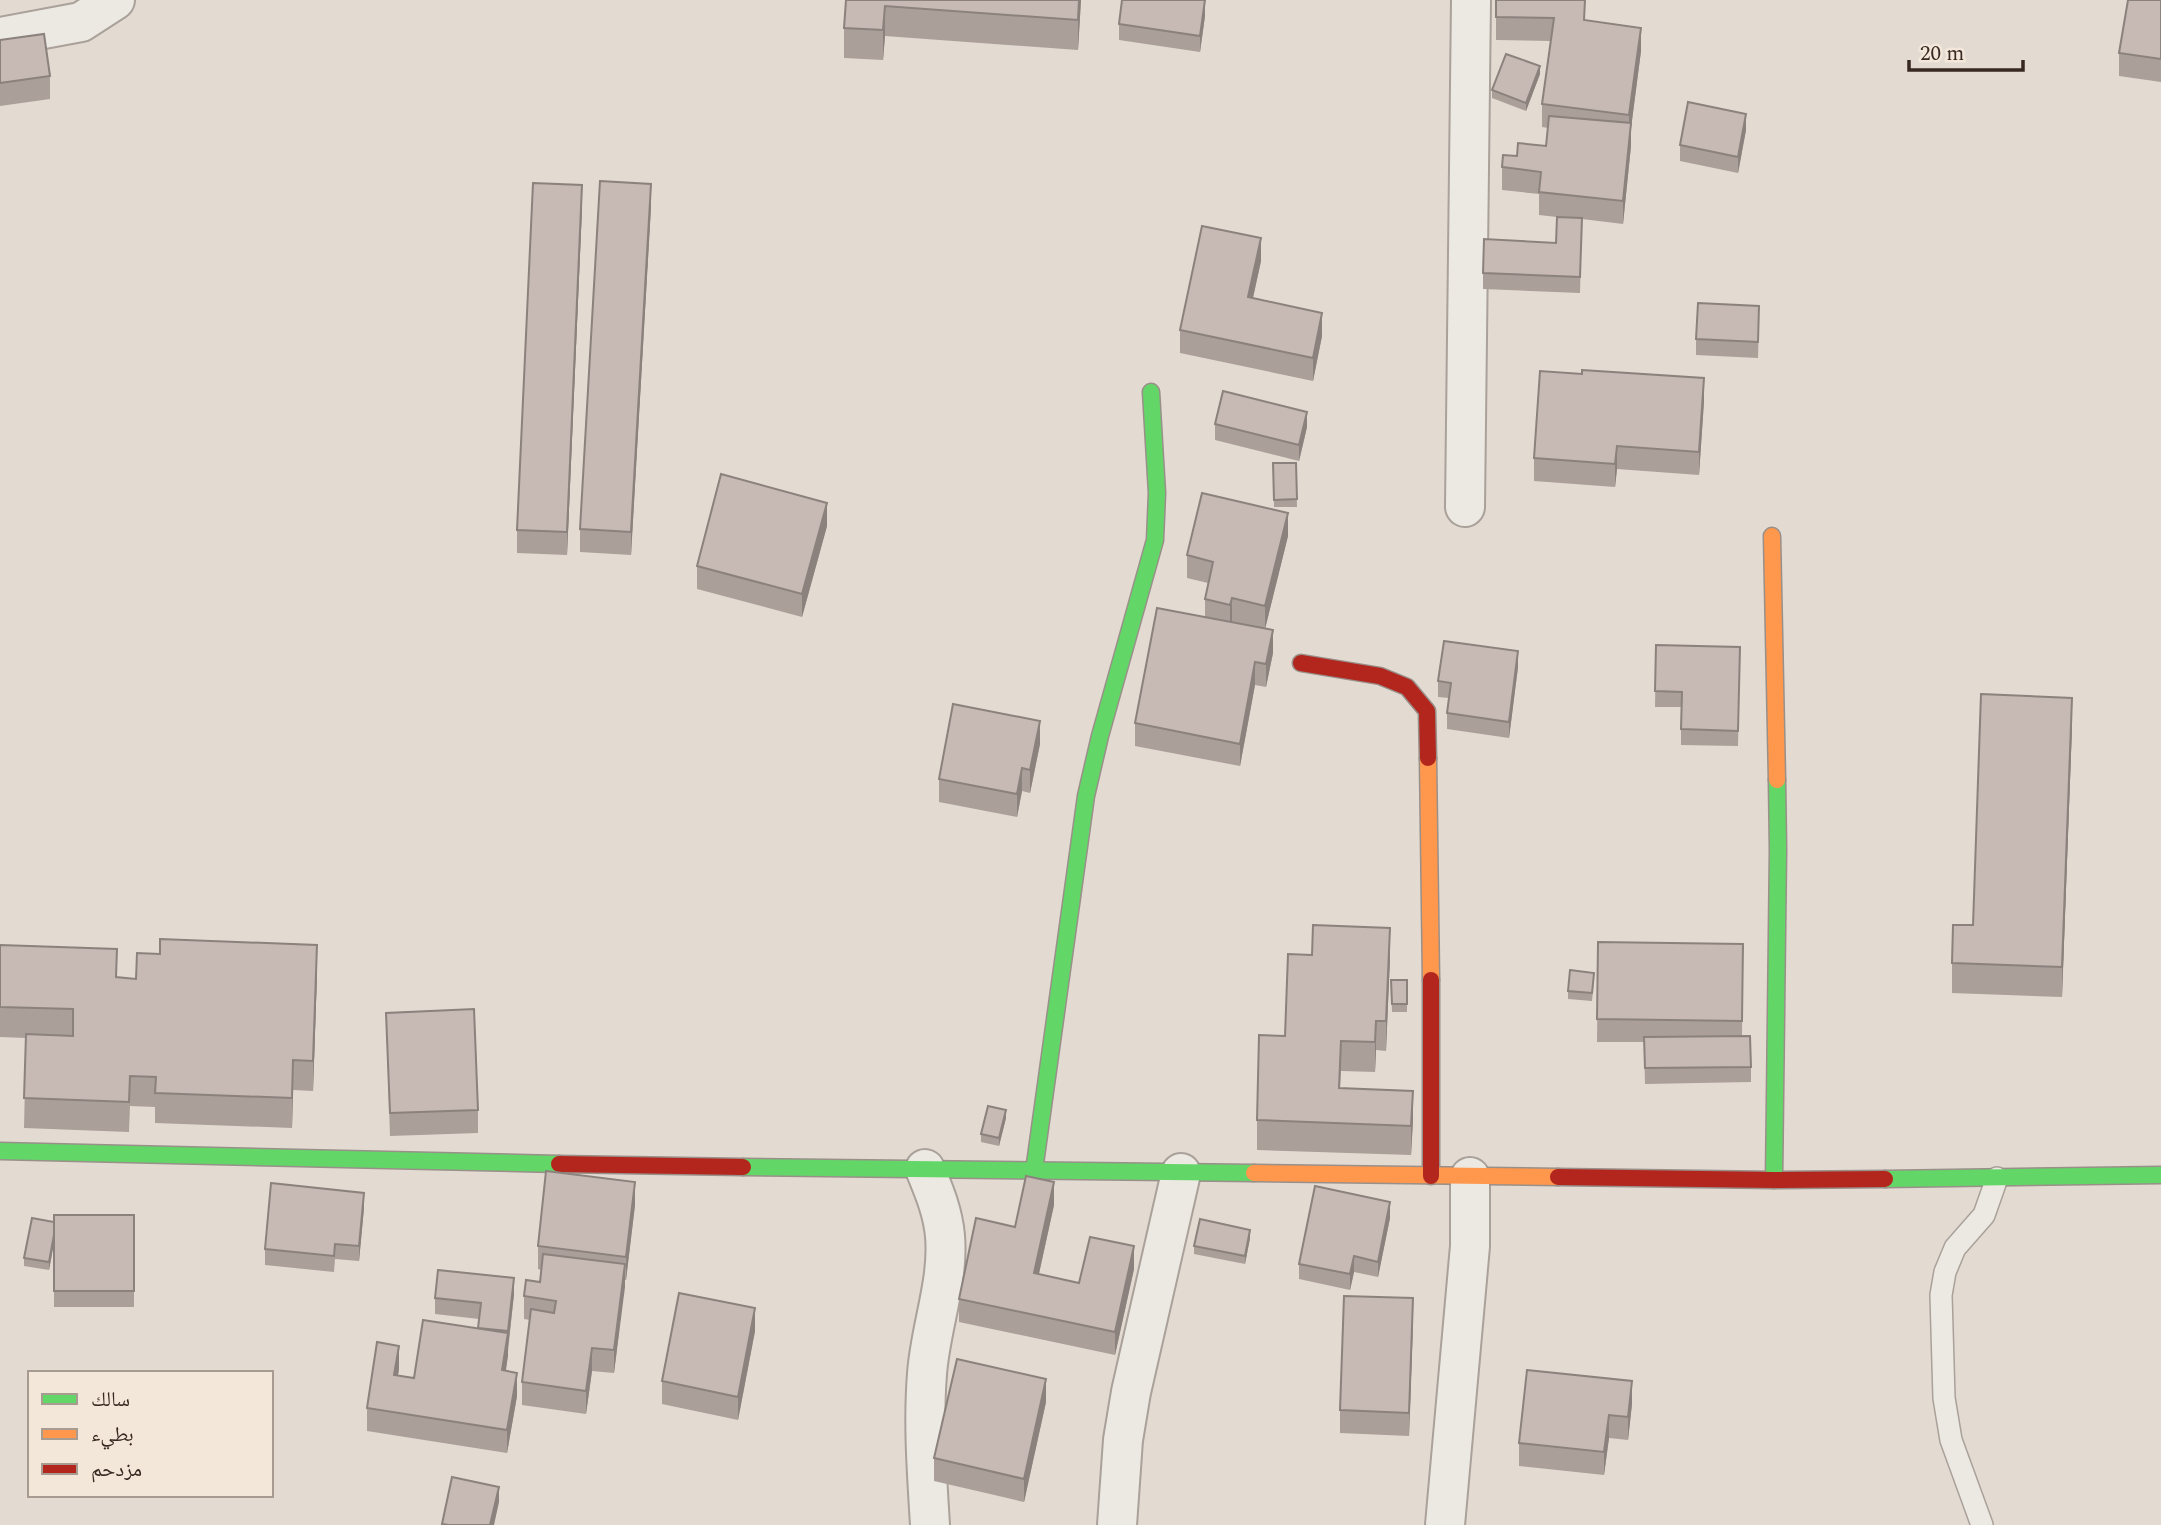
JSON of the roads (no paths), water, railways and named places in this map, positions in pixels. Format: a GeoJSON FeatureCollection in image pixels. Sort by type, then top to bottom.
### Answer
{"type":"FeatureCollection","features":[{"type":"Feature","properties":{"kind":"street"},"geometry":{"type":"LineString","coordinates":[[0,37],[81,22],[115,0]]}},
{"type":"Feature","properties":{"kind":"street"},"geometry":{"type":"LineString","coordinates":[[1465,507],[1471,0]]}},
{"type":"Feature","properties":{"kind":"street"},"geometry":{"type":"LineString","coordinates":[[1034,1171],[1086,796],[1155,540],[1157,494],[1152,392]]}},
{"type":"Feature","properties":{"kind":"street"},"geometry":{"type":"LineString","coordinates":[[1772,536],[1778,850],[1774,1180]]}},
{"type":"Feature","properties":{"kind":"street"},"geometry":{"type":"LineString","coordinates":[[1301,663],[1380,676],[1407,687],[1427,710],[1431,857],[1432,1176]]}},
{"type":"Feature","properties":{"kind":"street"},"geometry":{"type":"LineString","coordinates":[[0,1151],[532,1164],[1471,1177],[1774,1180],[2161,1175]]}},
{"type":"Feature","properties":{"kind":"street"},"geometry":{"type":"LineString","coordinates":[[925,1169],[941,1212],[945,1239],[943,1273],[927,1372],[925,1432],[930,1525]]}},
{"type":"Feature","properties":{"kind":"street"},"geometry":{"type":"LineString","coordinates":[[1117,1525],[1123,1440],[1131,1392],[1181,1172]]}},
{"type":"Feature","properties":{"kind":"street"},"geometry":{"type":"LineString","coordinates":[[1445,1525],[1470,1246],[1471,1177]]}},
{"type":"Feature","properties":{"kind":"lane"},"geometry":{"type":"LineString","coordinates":[[1982,1525],[1951,1440],[1947,1419],[1941,1295],[1945,1272],[1955,1248],[1983,1215],[1997,1178]]}}]}
